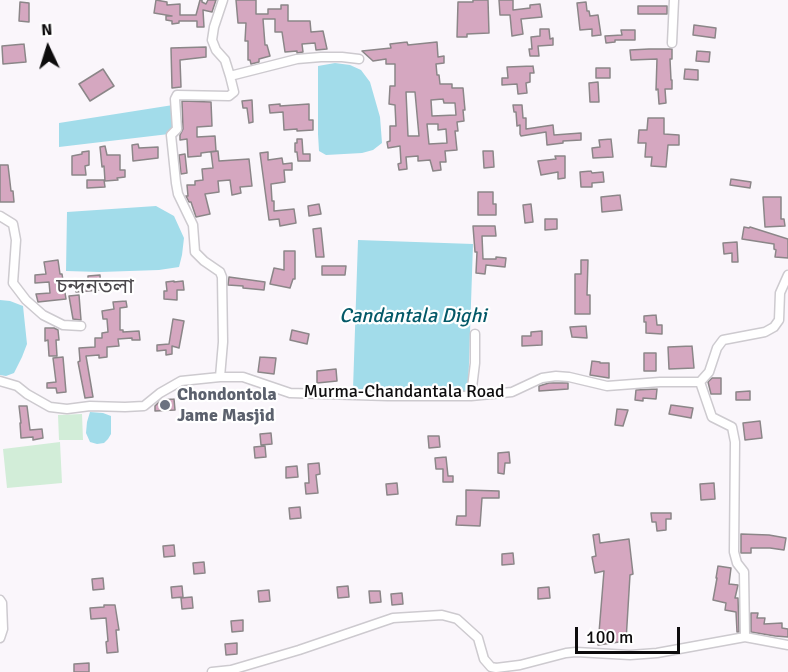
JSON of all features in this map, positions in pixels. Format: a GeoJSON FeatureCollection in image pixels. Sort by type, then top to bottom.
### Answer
{"type":"FeatureCollection","features":[{"type":"Feature","properties":{"kind":"street"},"geometry":{"type":"LineString","coordinates":[[220,376],[223,342],[222,276],[195,252],[193,225],[178,194],[171,135],[177,129],[174,99],[177,95],[229,96],[234,92],[225,60],[216,50],[212,40],[223,0]]}},
{"type":"Feature","properties":{"kind":"street"},"geometry":{"type":"LineString","coordinates":[[672,43],[674,0]]}},
{"type":"Feature","properties":{"kind":"street"},"geometry":{"type":"LineString","coordinates":[[230,76],[297,59],[332,57],[358,59]]}},
{"type":"Feature","properties":{"kind":"street"},"geometry":{"type":"LineString","coordinates":[[0,216],[13,224],[16,240],[13,283],[26,300],[43,315],[63,325],[81,326]]}},
{"type":"Feature","properties":{"kind":"street"},"geometry":{"type":"LineString","coordinates":[[745,638],[744,572],[734,552],[735,442],[732,427],[712,417],[700,382],[709,372],[717,348],[723,340],[765,332],[774,327],[778,320],[780,293],[788,275]]}},
{"type":"Feature","properties":{"kind":"street"},"geometry":{"type":"LineString","coordinates":[[471,396],[475,363],[475,334]]}},
{"type":"Feature","properties":{"kind":"street","name":"Murma-Chandantala Road"},"geometry":{"type":"LineString","coordinates":[[0,381],[17,386],[50,406],[67,409],[90,406],[144,406],[160,393],[181,381],[220,376],[243,377],[290,393],[388,396],[471,396],[512,392],[542,378],[556,376],[607,386],[700,382]]}},
{"type":"Feature","properties":{"kind":"street"},"geometry":{"type":"LineString","coordinates":[[0,600],[3,629],[0,638]]}},
{"type":"Feature","properties":{"kind":"street"},"geometry":{"type":"LineString","coordinates":[[212,672],[231,670],[299,650],[393,618],[442,615],[457,619],[478,638],[484,659],[491,667],[496,668],[520,665],[566,653],[630,655],[657,653],[745,638],[788,645]]}},
{"type":"Feature","properties":{"kind":"green space"},"geometry":{"type":"Polygon","coordinates":[[[82,414],[83,440],[59,440],[58,415],[82,414]]]}},
{"type":"Feature","properties":{"kind":"green space"},"geometry":{"type":"Polygon","coordinates":[[[60,442],[62,483],[7,488],[3,449],[60,442]]]}},
{"type":"Feature","properties":{"kind":"water"},"geometry":{"type":"Polygon","coordinates":[[[335,63],[350,65],[361,70],[370,82],[380,117],[382,143],[373,150],[362,153],[326,155],[319,151],[318,66],[335,63]]]}},
{"type":"Feature","properties":{"kind":"water"},"geometry":{"type":"Polygon","coordinates":[[[173,105],[174,128],[169,134],[59,147],[59,123],[173,105]]]}},
{"type":"Feature","properties":{"kind":"water"},"geometry":{"type":"Polygon","coordinates":[[[156,206],[174,216],[184,238],[179,267],[159,270],[66,271],[67,212],[156,206]]]}},
{"type":"Feature","properties":{"kind":"water","name":"Candantala Dighi"},"geometry":{"type":"Polygon","coordinates":[[[358,240],[473,244],[468,393],[353,389],[358,240]]]}},
{"type":"Feature","properties":{"kind":"water"},"geometry":{"type":"Polygon","coordinates":[[[0,300],[23,306],[27,344],[14,373],[6,376],[0,375],[0,300]]]}},
{"type":"Feature","properties":{"kind":"water"},"geometry":{"type":"Polygon","coordinates":[[[90,412],[111,416],[111,434],[104,443],[90,442],[86,433],[90,412]]]}},
{"type":"Feature","properties":{"kind":"building"},"geometry":{"type":"Polygon","coordinates":[[[156,0],[167,2],[167,5],[180,4],[180,15],[196,15],[200,0],[206,4],[208,0],[216,0],[212,12],[203,10],[204,27],[197,27],[197,21],[179,21],[179,23],[172,24],[172,21],[166,20],[166,16],[172,16],[154,13],[156,0]]]}},
{"type":"Feature","properties":{"kind":"building"},"geometry":{"type":"Polygon","coordinates":[[[236,0],[256,0],[256,14],[268,14],[268,9],[281,9],[281,5],[288,5],[288,21],[310,21],[311,32],[323,31],[327,49],[316,50],[315,43],[302,44],[303,52],[285,52],[282,32],[275,32],[275,19],[263,19],[265,45],[267,45],[270,56],[251,64],[248,60],[248,41],[245,41],[246,23],[238,23],[236,0]]]}},
{"type":"Feature","properties":{"kind":"building"},"geometry":{"type":"Polygon","coordinates":[[[473,0],[488,0],[489,33],[457,37],[458,2],[473,2],[473,0]]]}},
{"type":"Feature","properties":{"kind":"building"},"geometry":{"type":"Polygon","coordinates":[[[499,0],[513,0],[513,10],[540,4],[542,17],[521,19],[523,34],[512,36],[510,15],[500,15],[499,0]]]}},
{"type":"Feature","properties":{"kind":"building"},"geometry":{"type":"Polygon","coordinates":[[[20,2],[29,3],[29,22],[19,21],[20,2]]]}},
{"type":"Feature","properties":{"kind":"building"},"geometry":{"type":"Polygon","coordinates":[[[586,2],[590,16],[598,15],[601,35],[592,36],[592,29],[580,30],[577,3],[586,2]]]}},
{"type":"Feature","properties":{"kind":"building"},"geometry":{"type":"Polygon","coordinates":[[[638,6],[667,6],[667,14],[638,14],[638,6]]]}},
{"type":"Feature","properties":{"kind":"building"},"geometry":{"type":"Polygon","coordinates":[[[694,25],[716,28],[715,38],[693,35],[694,25]]]}},
{"type":"Feature","properties":{"kind":"building"},"geometry":{"type":"Polygon","coordinates":[[[540,29],[549,29],[553,45],[538,46],[539,56],[530,56],[531,37],[540,36],[540,29]]]}},
{"type":"Feature","properties":{"kind":"building"},"geometry":{"type":"Polygon","coordinates":[[[621,30],[635,30],[635,40],[615,40],[615,42],[606,43],[605,36],[622,35],[621,30]]]}},
{"type":"Feature","properties":{"kind":"building"},"geometry":{"type":"Polygon","coordinates":[[[437,42],[438,57],[444,56],[444,63],[436,64],[440,84],[452,84],[452,88],[463,88],[464,121],[457,122],[458,131],[455,131],[457,150],[445,151],[446,162],[440,162],[441,170],[433,171],[430,160],[418,161],[418,156],[406,157],[407,169],[399,170],[400,146],[388,148],[390,126],[396,126],[395,105],[389,104],[390,86],[395,86],[395,64],[386,64],[386,59],[373,61],[362,51],[391,48],[390,44],[437,42]],[[406,92],[408,136],[419,136],[415,92],[406,92]],[[443,99],[431,100],[432,116],[456,115],[455,103],[444,103],[443,99]],[[427,124],[429,144],[447,143],[446,129],[438,130],[438,124],[427,124]]]}},
{"type":"Feature","properties":{"kind":"building"},"geometry":{"type":"Polygon","coordinates":[[[24,44],[26,62],[3,64],[2,46],[24,44]]]}},
{"type":"Feature","properties":{"kind":"building"},"geometry":{"type":"Polygon","coordinates":[[[206,47],[206,57],[180,60],[181,87],[172,88],[171,48],[206,47]]]}},
{"type":"Feature","properties":{"kind":"building"},"geometry":{"type":"Polygon","coordinates":[[[672,49],[672,59],[670,59],[672,89],[665,89],[666,103],[659,104],[658,89],[656,90],[657,59],[631,60],[630,50],[672,49]]]}},
{"type":"Feature","properties":{"kind":"building"},"geometry":{"type":"Polygon","coordinates":[[[697,51],[710,52],[709,62],[696,61],[697,51]]]}},
{"type":"Feature","properties":{"kind":"building"},"geometry":{"type":"Polygon","coordinates":[[[533,66],[534,73],[530,73],[530,82],[526,83],[527,93],[518,94],[517,84],[502,85],[502,78],[508,78],[507,67],[533,66]]]}},
{"type":"Feature","properties":{"kind":"building"},"geometry":{"type":"Polygon","coordinates":[[[596,68],[610,68],[610,78],[596,78],[596,68]]]}},
{"type":"Feature","properties":{"kind":"building"},"geometry":{"type":"Polygon","coordinates":[[[103,69],[114,86],[90,101],[79,84],[103,69]]]}},
{"type":"Feature","properties":{"kind":"building"},"geometry":{"type":"Polygon","coordinates":[[[685,69],[698,70],[698,80],[684,79],[685,69]]]}},
{"type":"Feature","properties":{"kind":"building"},"geometry":{"type":"Polygon","coordinates":[[[598,82],[599,102],[590,102],[589,83],[598,82]]]}},
{"type":"Feature","properties":{"kind":"building"},"geometry":{"type":"Polygon","coordinates":[[[252,100],[253,122],[249,123],[247,108],[243,108],[242,101],[252,100]]]}},
{"type":"Feature","properties":{"kind":"building"},"geometry":{"type":"Polygon","coordinates":[[[182,101],[211,102],[212,126],[197,127],[197,137],[215,136],[216,151],[188,157],[187,139],[180,140],[183,129],[182,101]]]}},
{"type":"Feature","properties":{"kind":"building"},"geometry":{"type":"Polygon","coordinates":[[[280,104],[280,106],[309,104],[309,120],[313,120],[313,130],[284,130],[283,112],[270,113],[269,105],[280,104]]]}},
{"type":"Feature","properties":{"kind":"building"},"geometry":{"type":"Polygon","coordinates":[[[513,105],[522,105],[523,118],[526,118],[526,129],[553,125],[554,135],[581,133],[581,140],[547,145],[546,132],[521,136],[513,105]]]}},
{"type":"Feature","properties":{"kind":"building"},"geometry":{"type":"Polygon","coordinates":[[[648,118],[664,118],[664,134],[679,135],[679,145],[668,145],[666,167],[651,166],[652,157],[645,157],[646,143],[638,143],[639,130],[647,130],[648,118]]]}},
{"type":"Feature","properties":{"kind":"building"},"geometry":{"type":"Polygon","coordinates":[[[297,139],[302,139],[303,154],[310,154],[310,161],[298,161],[297,152],[295,152],[297,139]]]}},
{"type":"Feature","properties":{"kind":"building"},"geometry":{"type":"Polygon","coordinates":[[[611,139],[613,157],[593,158],[592,148],[600,147],[599,140],[611,139]]]}},
{"type":"Feature","properties":{"kind":"building"},"geometry":{"type":"Polygon","coordinates":[[[138,144],[139,148],[158,147],[158,158],[133,161],[132,145],[138,144]]]}},
{"type":"Feature","properties":{"kind":"building"},"geometry":{"type":"Polygon","coordinates":[[[105,146],[107,155],[120,155],[120,170],[125,170],[125,177],[105,181],[100,147],[105,146]]]}},
{"type":"Feature","properties":{"kind":"building"},"geometry":{"type":"Polygon","coordinates":[[[89,151],[89,165],[85,166],[86,175],[72,175],[72,156],[89,151]]]}},
{"type":"Feature","properties":{"kind":"building"},"geometry":{"type":"Polygon","coordinates":[[[218,151],[219,161],[249,159],[252,186],[240,187],[241,193],[232,195],[230,180],[218,181],[219,192],[205,194],[210,214],[196,217],[191,202],[186,196],[188,196],[187,185],[195,185],[195,181],[203,180],[202,169],[213,168],[211,152],[218,151]]]}},
{"type":"Feature","properties":{"kind":"building"},"geometry":{"type":"Polygon","coordinates":[[[483,151],[493,151],[494,167],[484,168],[483,151]]]}},
{"type":"Feature","properties":{"kind":"building"},"geometry":{"type":"Polygon","coordinates":[[[268,152],[268,160],[282,158],[283,164],[292,163],[292,170],[284,170],[285,182],[271,184],[272,201],[274,201],[274,211],[294,209],[296,223],[280,226],[279,219],[269,220],[260,153],[268,152]]]}},
{"type":"Feature","properties":{"kind":"building"},"geometry":{"type":"Polygon","coordinates":[[[185,154],[187,173],[181,174],[179,155],[185,154]]]}},
{"type":"Feature","properties":{"kind":"building"},"geometry":{"type":"Polygon","coordinates":[[[555,156],[565,156],[565,178],[558,179],[558,172],[541,175],[538,161],[556,159],[555,156]]]}},
{"type":"Feature","properties":{"kind":"building"},"geometry":{"type":"Polygon","coordinates":[[[0,165],[8,165],[14,202],[0,202],[0,165]]]}},
{"type":"Feature","properties":{"kind":"building"},"geometry":{"type":"Polygon","coordinates":[[[591,171],[592,173],[603,172],[604,182],[592,183],[592,187],[581,187],[580,172],[591,171]]]}},
{"type":"Feature","properties":{"kind":"building"},"geometry":{"type":"Polygon","coordinates":[[[731,179],[751,182],[750,188],[730,185],[731,179]]]}},
{"type":"Feature","properties":{"kind":"building"},"geometry":{"type":"Polygon","coordinates":[[[87,180],[104,180],[105,187],[87,188],[87,180]]]}},
{"type":"Feature","properties":{"kind":"building"},"geometry":{"type":"Polygon","coordinates":[[[478,192],[493,192],[496,215],[478,215],[478,192]]]}},
{"type":"Feature","properties":{"kind":"building"},"geometry":{"type":"Polygon","coordinates":[[[620,195],[622,210],[602,212],[601,197],[620,195]]]}},
{"type":"Feature","properties":{"kind":"building"},"geometry":{"type":"Polygon","coordinates":[[[763,197],[781,197],[781,219],[784,219],[785,226],[765,227],[763,197]]]}},
{"type":"Feature","properties":{"kind":"building"},"geometry":{"type":"Polygon","coordinates":[[[319,204],[321,214],[309,216],[308,206],[319,204]]]}},
{"type":"Feature","properties":{"kind":"building"},"geometry":{"type":"Polygon","coordinates":[[[531,204],[533,222],[525,223],[523,205],[531,204]]]}},
{"type":"Feature","properties":{"kind":"building"},"geometry":{"type":"Polygon","coordinates":[[[545,219],[557,219],[557,229],[545,230],[545,219]]]}},
{"type":"Feature","properties":{"kind":"building"},"geometry":{"type":"Polygon","coordinates":[[[473,226],[495,226],[496,236],[482,236],[483,259],[506,258],[505,267],[486,265],[485,274],[476,273],[477,252],[475,252],[473,226]]]}},
{"type":"Feature","properties":{"kind":"building"},"geometry":{"type":"Polygon","coordinates":[[[744,227],[788,239],[788,258],[775,257],[774,244],[742,239],[744,227]]]}},
{"type":"Feature","properties":{"kind":"building"},"geometry":{"type":"Polygon","coordinates":[[[321,228],[324,257],[316,257],[313,229],[321,228]]]}},
{"type":"Feature","properties":{"kind":"building"},"geometry":{"type":"Polygon","coordinates":[[[737,242],[738,262],[732,262],[732,253],[724,254],[723,243],[737,242]]]}},
{"type":"Feature","properties":{"kind":"building"},"geometry":{"type":"Polygon","coordinates":[[[284,251],[295,251],[295,279],[290,288],[270,284],[274,268],[284,270],[284,251]]]}},
{"type":"Feature","properties":{"kind":"building"},"geometry":{"type":"Polygon","coordinates":[[[58,260],[66,299],[38,302],[36,294],[50,293],[49,282],[35,283],[35,275],[46,274],[44,262],[58,260]]]}},
{"type":"Feature","properties":{"kind":"building"},"geometry":{"type":"Polygon","coordinates":[[[581,260],[588,260],[587,295],[590,295],[590,314],[575,314],[575,274],[581,274],[581,260]]]}},
{"type":"Feature","properties":{"kind":"building"},"geometry":{"type":"Polygon","coordinates":[[[322,266],[346,266],[345,275],[322,275],[322,266]]]}},
{"type":"Feature","properties":{"kind":"building"},"geometry":{"type":"Polygon","coordinates":[[[100,275],[101,290],[76,292],[75,284],[88,283],[88,276],[100,275]]]}},
{"type":"Feature","properties":{"kind":"building"},"geometry":{"type":"Polygon","coordinates":[[[229,277],[265,282],[264,290],[228,285],[229,277]]]}},
{"type":"Feature","properties":{"kind":"building"},"geometry":{"type":"Polygon","coordinates":[[[183,281],[184,290],[177,290],[177,300],[164,299],[164,291],[167,291],[166,282],[183,281]]]}},
{"type":"Feature","properties":{"kind":"building"},"geometry":{"type":"Polygon","coordinates":[[[79,295],[81,320],[73,319],[69,296],[79,295]]]}},
{"type":"Feature","properties":{"kind":"building"},"geometry":{"type":"Polygon","coordinates":[[[126,301],[127,307],[120,308],[120,330],[123,332],[139,331],[140,340],[118,339],[119,346],[107,347],[107,357],[86,356],[93,397],[85,398],[78,362],[80,361],[79,348],[95,347],[95,338],[102,338],[102,333],[108,332],[107,319],[103,319],[102,311],[114,309],[113,302],[126,301]]]}},
{"type":"Feature","properties":{"kind":"building"},"geometry":{"type":"Polygon","coordinates":[[[656,315],[657,325],[662,325],[662,334],[646,333],[644,316],[656,315]]]}},
{"type":"Feature","properties":{"kind":"building"},"geometry":{"type":"Polygon","coordinates":[[[173,319],[184,321],[179,348],[172,346],[172,354],[166,355],[166,350],[157,351],[157,345],[169,344],[173,319]]]}},
{"type":"Feature","properties":{"kind":"building"},"geometry":{"type":"Polygon","coordinates":[[[586,326],[587,338],[572,337],[570,327],[586,326]]]}},
{"type":"Feature","properties":{"kind":"building"},"geometry":{"type":"Polygon","coordinates":[[[45,328],[58,330],[57,356],[49,356],[48,340],[45,341],[45,328]]]}},
{"type":"Feature","properties":{"kind":"building"},"geometry":{"type":"Polygon","coordinates":[[[292,330],[309,334],[307,344],[290,340],[292,330]]]}},
{"type":"Feature","properties":{"kind":"building"},"geometry":{"type":"Polygon","coordinates":[[[542,331],[542,345],[522,346],[522,336],[531,336],[531,332],[542,331]]]}},
{"type":"Feature","properties":{"kind":"building"},"geometry":{"type":"Polygon","coordinates":[[[692,346],[694,368],[669,369],[668,347],[692,346]]]}},
{"type":"Feature","properties":{"kind":"building"},"geometry":{"type":"Polygon","coordinates":[[[644,353],[656,353],[656,371],[644,371],[644,353]]]}},
{"type":"Feature","properties":{"kind":"building"},"geometry":{"type":"Polygon","coordinates":[[[63,357],[66,392],[57,393],[56,388],[47,388],[47,383],[56,382],[53,358],[63,357]]]}},
{"type":"Feature","properties":{"kind":"building"},"geometry":{"type":"Polygon","coordinates":[[[260,357],[276,358],[274,374],[258,372],[260,357]]]}},
{"type":"Feature","properties":{"kind":"building"},"geometry":{"type":"Polygon","coordinates":[[[592,361],[609,363],[609,378],[590,375],[592,361]]]}},
{"type":"Feature","properties":{"kind":"building"},"geometry":{"type":"Polygon","coordinates":[[[336,369],[337,381],[317,383],[317,371],[336,369]]]}},
{"type":"Feature","properties":{"kind":"building"},"geometry":{"type":"Polygon","coordinates":[[[712,378],[721,378],[721,394],[711,394],[708,382],[712,378]]]}},
{"type":"Feature","properties":{"kind":"building"},"geometry":{"type":"Polygon","coordinates":[[[549,383],[568,383],[568,389],[539,391],[539,386],[549,383]]]}},
{"type":"Feature","properties":{"kind":"building"},"geometry":{"type":"Polygon","coordinates":[[[657,389],[656,399],[635,400],[636,390],[657,389]]]}},
{"type":"Feature","properties":{"kind":"building"},"geometry":{"type":"Polygon","coordinates":[[[750,391],[750,400],[736,400],[736,392],[750,391]]]}},
{"type":"Feature","properties":{"kind":"building","name":"Chondontola Jame Masjid"},"geometry":{"type":"Polygon","coordinates":[[[174,399],[175,410],[155,411],[155,406],[161,400],[174,399]]]}},
{"type":"Feature","properties":{"kind":"building"},"geometry":{"type":"Polygon","coordinates":[[[671,405],[693,408],[691,418],[669,414],[671,405]]]}},
{"type":"Feature","properties":{"kind":"building"},"geometry":{"type":"Polygon","coordinates":[[[19,406],[27,406],[30,430],[42,429],[43,438],[33,440],[33,437],[21,438],[19,406]]]}},
{"type":"Feature","properties":{"kind":"building"},"geometry":{"type":"Polygon","coordinates":[[[617,409],[628,410],[623,426],[615,425],[617,409]]]}},
{"type":"Feature","properties":{"kind":"building"},"geometry":{"type":"Polygon","coordinates":[[[760,421],[762,438],[745,440],[743,423],[760,421]]]}},
{"type":"Feature","properties":{"kind":"building"},"geometry":{"type":"Polygon","coordinates":[[[271,433],[272,444],[261,445],[260,434],[271,433]]]}},
{"type":"Feature","properties":{"kind":"building"},"geometry":{"type":"Polygon","coordinates":[[[428,436],[439,436],[440,447],[429,448],[428,436]]]}},
{"type":"Feature","properties":{"kind":"building"},"geometry":{"type":"Polygon","coordinates":[[[265,446],[266,457],[255,458],[254,447],[265,446]]]}},
{"type":"Feature","properties":{"kind":"building"},"geometry":{"type":"Polygon","coordinates":[[[509,452],[510,463],[505,463],[504,474],[498,473],[498,453],[509,452]]]}},
{"type":"Feature","properties":{"kind":"building"},"geometry":{"type":"Polygon","coordinates":[[[446,457],[448,476],[453,476],[453,482],[443,482],[443,469],[436,469],[435,458],[446,457]]]}},
{"type":"Feature","properties":{"kind":"building"},"geometry":{"type":"Polygon","coordinates":[[[319,463],[320,474],[316,475],[318,493],[306,494],[305,483],[309,483],[308,464],[319,463]]]}},
{"type":"Feature","properties":{"kind":"building"},"geometry":{"type":"Polygon","coordinates":[[[297,466],[298,477],[286,478],[286,467],[297,466]]]}},
{"type":"Feature","properties":{"kind":"building"},"geometry":{"type":"Polygon","coordinates":[[[397,483],[398,494],[387,495],[386,484],[397,483]]]}},
{"type":"Feature","properties":{"kind":"building"},"geometry":{"type":"Polygon","coordinates":[[[714,483],[715,499],[701,500],[700,484],[714,483]]]}},
{"type":"Feature","properties":{"kind":"building"},"geometry":{"type":"Polygon","coordinates":[[[466,490],[499,491],[499,498],[482,498],[480,526],[456,525],[457,516],[466,516],[466,490]]]}},
{"type":"Feature","properties":{"kind":"building"},"geometry":{"type":"Polygon","coordinates":[[[300,507],[301,518],[290,519],[289,508],[300,507]]]}},
{"type":"Feature","properties":{"kind":"building"},"geometry":{"type":"Polygon","coordinates":[[[651,513],[671,513],[671,519],[666,519],[666,530],[657,531],[656,522],[652,522],[651,513]]]}},
{"type":"Feature","properties":{"kind":"building"},"geometry":{"type":"Polygon","coordinates":[[[599,534],[600,543],[629,539],[633,574],[630,575],[626,641],[598,645],[604,571],[595,573],[592,557],[596,556],[593,535],[599,534]]]}},
{"type":"Feature","properties":{"kind":"building"},"geometry":{"type":"Polygon","coordinates":[[[741,534],[786,538],[784,550],[751,548],[751,553],[741,553],[741,534]]]}},
{"type":"Feature","properties":{"kind":"building"},"geometry":{"type":"Polygon","coordinates":[[[174,545],[175,556],[164,557],[163,546],[174,545]]]}},
{"type":"Feature","properties":{"kind":"building"},"geometry":{"type":"Polygon","coordinates":[[[513,553],[514,564],[502,565],[502,554],[513,553]]]}},
{"type":"Feature","properties":{"kind":"building"},"geometry":{"type":"Polygon","coordinates":[[[204,562],[205,573],[194,574],[193,563],[204,562]]]}},
{"type":"Feature","properties":{"kind":"building"},"geometry":{"type":"Polygon","coordinates":[[[718,566],[731,568],[729,584],[738,585],[735,598],[738,598],[739,632],[737,632],[736,612],[725,610],[726,603],[713,600],[718,566]]]}},
{"type":"Feature","properties":{"kind":"building"},"geometry":{"type":"Polygon","coordinates":[[[103,578],[104,589],[93,590],[92,579],[103,578]]]}},
{"type":"Feature","properties":{"kind":"building"},"geometry":{"type":"Polygon","coordinates":[[[182,586],[183,597],[172,598],[171,587],[182,586]]]}},
{"type":"Feature","properties":{"kind":"building"},"geometry":{"type":"Polygon","coordinates":[[[348,586],[349,597],[338,598],[337,587],[348,586]]]}},
{"type":"Feature","properties":{"kind":"building"},"geometry":{"type":"Polygon","coordinates":[[[549,587],[550,598],[538,599],[538,588],[549,587]]]}},
{"type":"Feature","properties":{"kind":"building"},"geometry":{"type":"Polygon","coordinates":[[[269,590],[270,601],[259,602],[258,591],[269,590]]]}},
{"type":"Feature","properties":{"kind":"building"},"geometry":{"type":"Polygon","coordinates":[[[369,591],[380,591],[381,602],[370,603],[369,591]]]}},
{"type":"Feature","properties":{"kind":"building"},"geometry":{"type":"Polygon","coordinates":[[[402,593],[403,604],[392,605],[391,594],[402,593]]]}},
{"type":"Feature","properties":{"kind":"building"},"geometry":{"type":"Polygon","coordinates":[[[192,597],[193,608],[182,609],[181,598],[192,597]]]}},
{"type":"Feature","properties":{"kind":"building"},"geometry":{"type":"Polygon","coordinates":[[[104,605],[115,605],[119,630],[116,630],[118,652],[107,653],[106,618],[91,619],[90,608],[104,607],[104,605]]]}},
{"type":"Feature","properties":{"kind":"building"},"geometry":{"type":"Polygon","coordinates":[[[751,613],[758,613],[757,618],[765,618],[764,624],[782,623],[782,628],[788,629],[788,637],[751,632],[751,613]]]}},
{"type":"Feature","properties":{"kind":"building"},"geometry":{"type":"Polygon","coordinates":[[[243,620],[243,631],[232,632],[231,621],[243,620]]]}},
{"type":"Feature","properties":{"kind":"building"},"geometry":{"type":"Polygon","coordinates":[[[237,643],[237,654],[226,655],[225,644],[237,643]]]}},
{"type":"Feature","properties":{"kind":"building"},"geometry":{"type":"Polygon","coordinates":[[[89,663],[89,672],[74,672],[74,664],[89,663]]]}},
{"type":"Feature","properties":{"kind":"place","name":"Chondontola Jame Masjid"},"geometry":{"type":"Point","coordinates":[165,405]}},
{"type":"Feature","properties":{"kind":"district","name":"চন্দনতলা"},"geometry":{"type":"Point","coordinates":[95,287]}}]}
